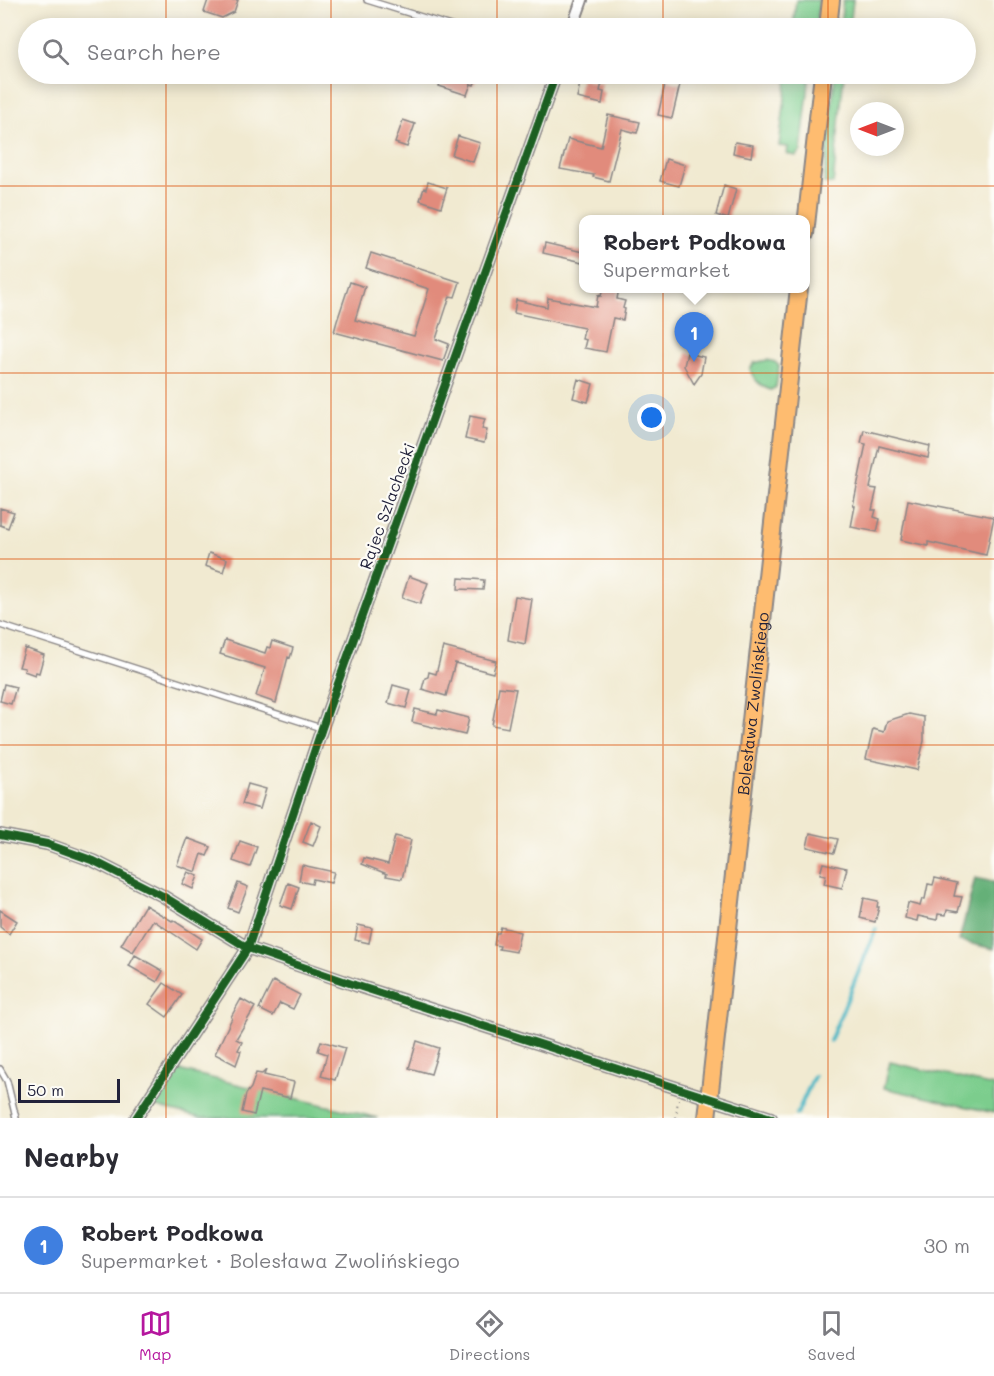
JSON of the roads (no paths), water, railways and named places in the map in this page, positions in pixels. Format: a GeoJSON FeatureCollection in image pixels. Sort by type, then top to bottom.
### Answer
{"type":"FeatureCollection","features":[{"type":"Feature","properties":{"kind":"main road"},"geometry":{"type":"LineString","coordinates":[[829,18],[831,0]]}},
{"type":"Feature","properties":{"kind":"main road"},"geometry":{"type":"LineString","coordinates":[[807,215],[822,84]]}},
{"type":"Feature","properties":{"kind":"main road","name":"Bolesława Zwolińskiego"},"geometry":{"type":"LineString","coordinates":[[707,1118],[798,293]]}},
{"type":"Feature","properties":{"kind":"street"},"geometry":{"type":"LineString","coordinates":[[576,18],[582,0]]}},
{"type":"Feature","properties":{"kind":"street","name":"Rajec Szlachecki"},"geometry":{"type":"LineString","coordinates":[[136,1118],[248,948],[322,728],[552,84]]}},
{"type":"Feature","properties":{"kind":"street"},"geometry":{"type":"LineString","coordinates":[[0,835],[47,844],[94,861],[161,895],[248,948],[355,986],[771,1118]]}},
{"type":"Feature","properties":{"kind":"lane"},"geometry":{"type":"LineString","coordinates":[[367,0],[425,18]]}},
{"type":"Feature","properties":{"kind":"lane"},"geometry":{"type":"LineString","coordinates":[[0,625],[322,728]]}},
{"type":"Feature","properties":{"kind":"lane"},"geometry":{"type":"LineString","coordinates":[[0,1069],[7,1081],[16,1118]]}},
{"type":"Feature","properties":{"kind":"waterway"},"geometry":{"type":"LineString","coordinates":[[830,1041],[876,929]]}},
{"type":"Feature","properties":{"kind":"waterway"},"geometry":{"type":"LineString","coordinates":[[797,1114],[814,1076]]}},
{"type":"Feature","properties":{"kind":"place","name":"Robert Podkowa"},"geometry":{"type":"Point","coordinates":[694,362]}}]}
